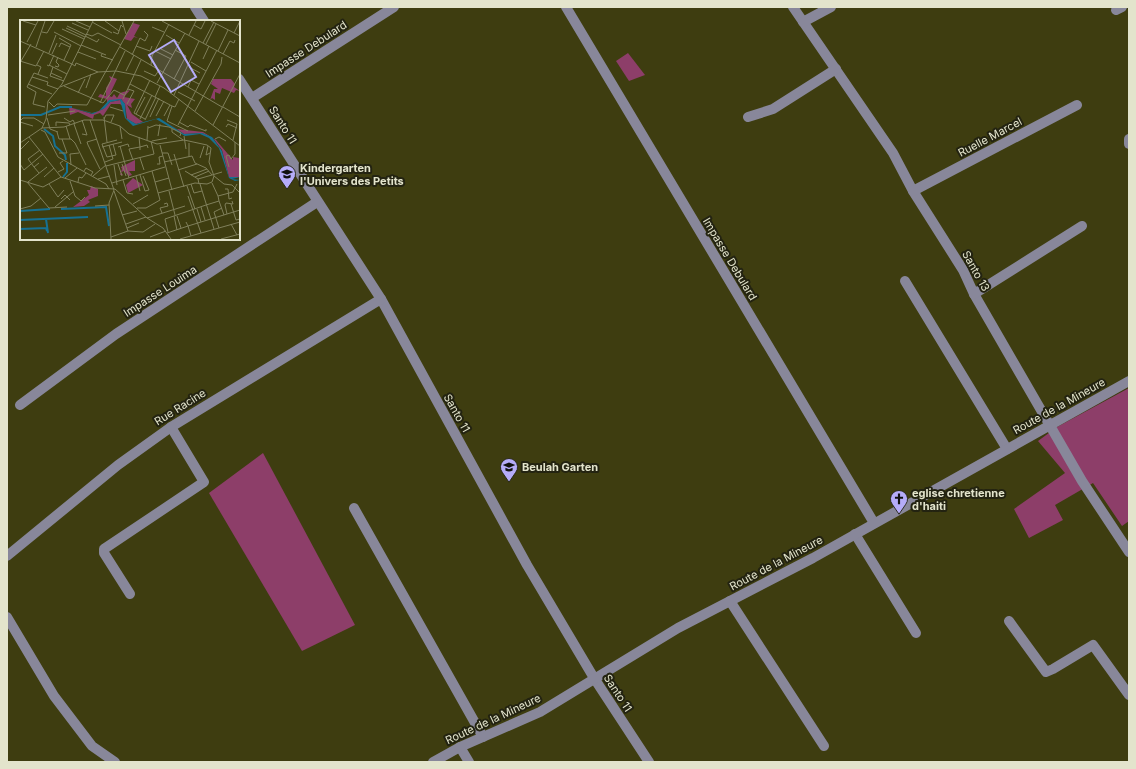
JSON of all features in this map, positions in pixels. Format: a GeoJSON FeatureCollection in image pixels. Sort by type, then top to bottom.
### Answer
{"type":"FeatureCollection","features":[{"type":"Feature","properties":{"kind":"street"},"geometry":{"type":"LineString","coordinates":[[196,7],[203,20]]}},
{"type":"Feature","properties":{"kind":"street","name":"Impasse Debulard"},"geometry":{"type":"LineString","coordinates":[[252,98],[394,7]]}},
{"type":"Feature","properties":{"kind":"street","name":"Impasse Debulard"},"geometry":{"type":"LineString","coordinates":[[566,7],[874,523]]}},
{"type":"Feature","properties":{"kind":"street","name":"Santo 13"},"geometry":{"type":"LineString","coordinates":[[793,7],[893,153],[913,191],[963,270],[974,294],[1082,481],[1129,552]]}},
{"type":"Feature","properties":{"kind":"street"},"geometry":{"type":"LineString","coordinates":[[803,22],[831,7]]}},
{"type":"Feature","properties":{"kind":"street"},"geometry":{"type":"LineString","coordinates":[[748,117],[773,108],[836,69]]}},
{"type":"Feature","properties":{"kind":"street","name":"Santo 11"},"geometry":{"type":"LineString","coordinates":[[240,80],[381,300],[527,565],[594,678],[649,762]]}},
{"type":"Feature","properties":{"kind":"street","name":"Ruelle Marcel"},"geometry":{"type":"LineString","coordinates":[[913,191],[1078,105]]}},
{"type":"Feature","properties":{"kind":"street"},"geometry":{"type":"LineString","coordinates":[[1129,139],[1129,144]]}},
{"type":"Feature","properties":{"kind":"street","name":"Impasse Louima"},"geometry":{"type":"LineString","coordinates":[[20,405],[116,334],[317,202]]}},
{"type":"Feature","properties":{"kind":"street"},"geometry":{"type":"LineString","coordinates":[[974,294],[1082,226]]}},
{"type":"Feature","properties":{"kind":"street"},"geometry":{"type":"LineString","coordinates":[[905,281],[1007,449]]}},
{"type":"Feature","properties":{"kind":"street","name":"Rue Racine"},"geometry":{"type":"LineString","coordinates":[[7,556],[118,465],[171,427],[381,300]]}},
{"type":"Feature","properties":{"kind":"street","name":"Route de la Mineure"},"geometry":{"type":"LineString","coordinates":[[432,762],[460,747],[540,712],[678,628],[855,534],[1129,381]]}},
{"type":"Feature","properties":{"kind":"street"},"geometry":{"type":"LineString","coordinates":[[130,594],[104,553],[104,549],[204,482],[171,427]]}},
{"type":"Feature","properties":{"kind":"street"},"geometry":{"type":"LineString","coordinates":[[354,508],[483,737]]}},
{"type":"Feature","properties":{"kind":"street"},"geometry":{"type":"LineString","coordinates":[[855,534],[916,633]]}},
{"type":"Feature","properties":{"kind":"street"},"geometry":{"type":"LineString","coordinates":[[730,601],[824,746]]}},
{"type":"Feature","properties":{"kind":"street"},"geometry":{"type":"LineString","coordinates":[[7,618],[54,696],[92,746],[115,762]]}},
{"type":"Feature","properties":{"kind":"street"},"geometry":{"type":"LineString","coordinates":[[1009,621],[1046,672],[1093,645],[1129,695]]}},
{"type":"Feature","properties":{"kind":"street"},"geometry":{"type":"LineString","coordinates":[[460,747],[469,762]]}},
{"type":"Feature","properties":{"kind":"shaded area"},"geometry":{"type":"Polygon","coordinates":[[[628,53],[645,75],[629,81],[616,61],[628,53]]]}},
{"type":"Feature","properties":{"kind":"shaded area"},"geometry":{"type":"Polygon","coordinates":[[[1129,388],[1129,521],[1122,526],[1093,483],[1055,505],[1063,520],[1029,538],[1014,509],[1065,473],[1038,441],[1057,427],[1129,388]]]}},
{"type":"Feature","properties":{"kind":"shaded area"},"geometry":{"type":"Polygon","coordinates":[[[263,453],[355,625],[302,651],[209,493],[263,453]]]}},
{"type":"Feature","properties":{"kind":"place","name":"Kindergarten l'Univers des Petits"},"geometry":{"type":"Point","coordinates":[287,189]}},
{"type":"Feature","properties":{"kind":"place","name":"Beulah Garten"},"geometry":{"type":"Point","coordinates":[509,482]}},
{"type":"Feature","properties":{"kind":"place","name":"eglise chretienne d'haiti"},"geometry":{"type":"Point","coordinates":[899,514]}}]}
